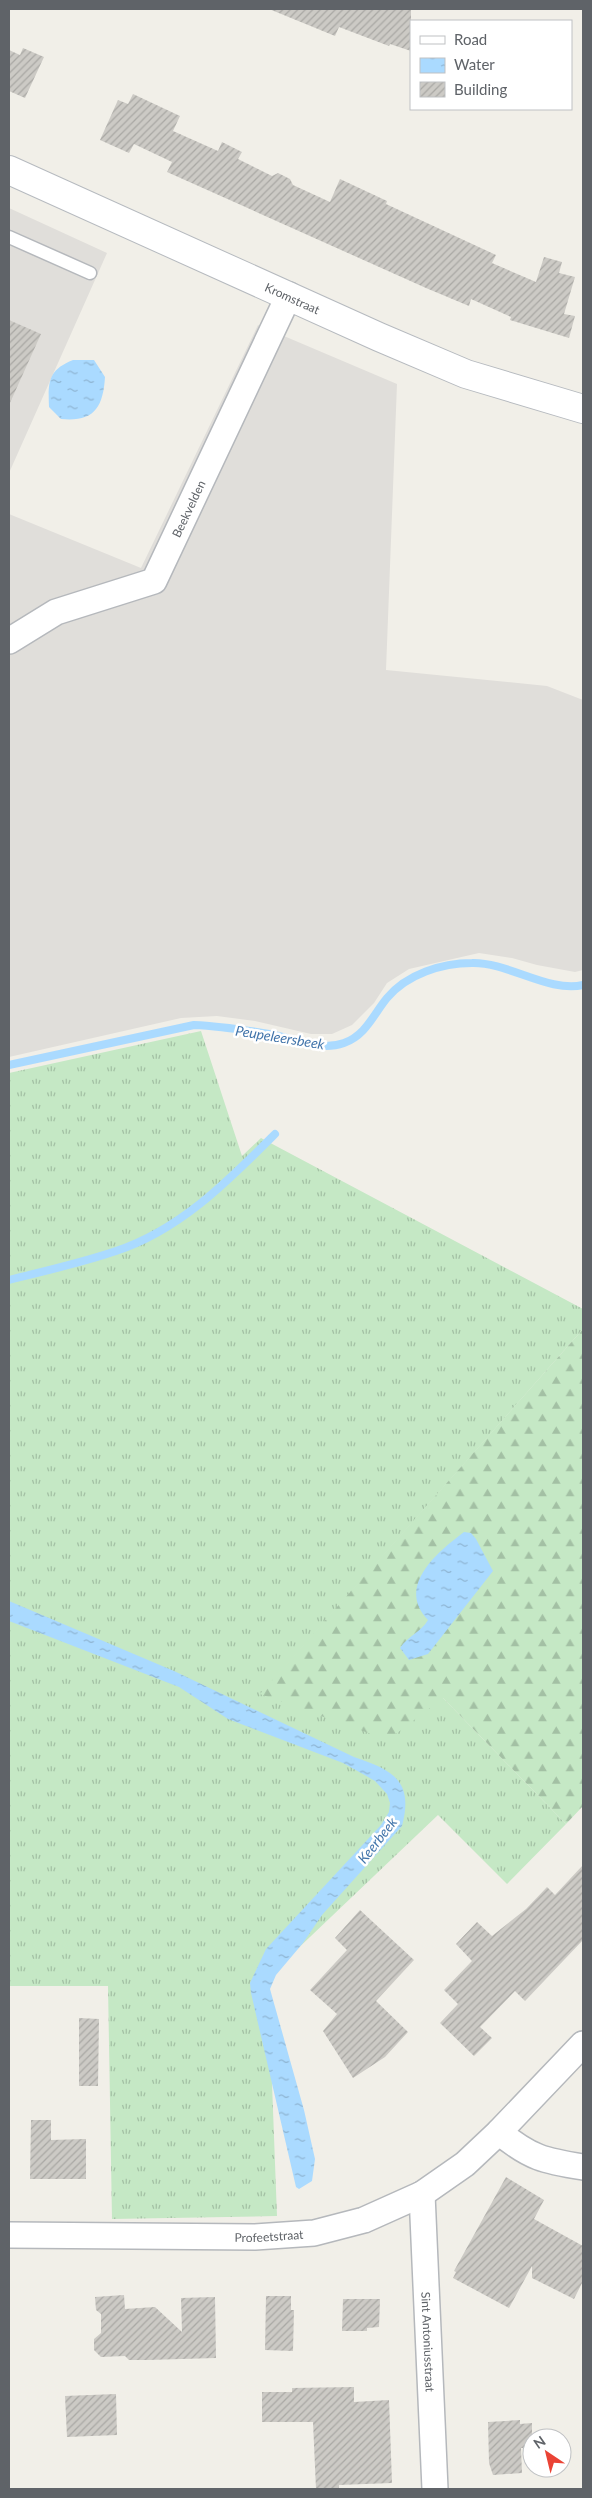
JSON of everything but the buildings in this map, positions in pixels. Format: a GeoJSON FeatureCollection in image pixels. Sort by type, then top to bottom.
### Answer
{"type":"FeatureCollection","features":[{"type":"Feature","properties":{"kind":"main road","name":"Kromstraat"},"geometry":{"type":"LineString","coordinates":[[9,170],[466,374],[583,409]]}},
{"type":"Feature","properties":{"kind":"street","name":"Beekvelden"},"geometry":{"type":"LineString","coordinates":[[9,642],[56,612],[154,581],[289,296]]}},
{"type":"Feature","properties":{"kind":"street","name":"Profeetstraat"},"geometry":{"type":"LineString","coordinates":[[9,2235],[255,2237],[314,2233],[364,2220],[422,2194],[465,2164],[499,2132],[583,2044]]}},
{"type":"Feature","properties":{"kind":"street"},"geometry":{"type":"LineString","coordinates":[[499,2132],[514,2144],[542,2160],[583,2167]]}},
{"type":"Feature","properties":{"kind":"street","name":"Sint Antoniusstraat"},"geometry":{"type":"LineString","coordinates":[[422,2194],[435,2489]]}},
{"type":"Feature","properties":{"kind":"lane"},"geometry":{"type":"LineString","coordinates":[[9,237],[90,273]]}},
{"type":"Feature","properties":{"kind":"shaded area"},"geometry":{"type":"Polygon","coordinates":[[[9,208],[107,253],[9,473],[9,208]]]}},
{"type":"Feature","properties":{"kind":"shaded area"},"geometry":{"type":"Polygon","coordinates":[[[258,325],[397,384],[386,670],[547,686],[583,700],[583,970],[575,972],[512,958],[479,953],[409,969],[387,983],[374,1003],[352,1025],[332,1034],[311,1034],[255,1021],[217,1016],[181,1018],[9,1057],[9,514],[141,568],[258,325]]]}},
{"type":"Feature","properties":{"kind":"green space"},"geometry":{"type":"Polygon","coordinates":[[[201,1031],[242,1156],[261,1138],[583,1309],[583,1329],[261,1694],[443,1698],[566,1824],[507,1884],[438,1815],[268,1977],[277,2216],[112,2219],[108,1986],[9,1986],[9,1073],[201,1031]]]}},
{"type":"Feature","properties":{"kind":"green space"},"geometry":{"type":"Polygon","coordinates":[[[583,1329],[583,1806],[566,1824],[443,1698],[388,1740],[260,1694],[583,1329]]]}},
{"type":"Feature","properties":{"kind":"water"},"geometry":{"type":"Polygon","coordinates":[[[73,360],[94,360],[105,377],[104,388],[99,405],[94,411],[81,418],[61,419],[49,407],[51,378],[59,368],[73,360]]]}},
{"type":"Feature","properties":{"kind":"water"},"geometry":{"type":"Polygon","coordinates":[[[464,1532],[471,1533],[476,1539],[493,1571],[428,1654],[409,1660],[400,1648],[428,1620],[419,1608],[416,1595],[418,1583],[432,1560],[464,1532]]]}},
{"type":"Feature","properties":{"kind":"water","name":"Keerbeek"},"geometry":{"type":"Polygon","coordinates":[[[9,1601],[174,1671],[354,1757],[380,1767],[397,1780],[402,1788],[405,1798],[405,1811],[402,1826],[322,1915],[303,1943],[276,1975],[270,1989],[304,2110],[315,2159],[312,2181],[299,2189],[296,2187],[250,1983],[266,1949],[381,1825],[389,1812],[390,1803],[387,1794],[375,1781],[343,1763],[228,1719],[179,1687],[9,1621],[9,1601]]]}},
{"type":"Feature","properties":{"kind":"waterway","name":"Peupeleersbeek"},"geometry":{"type":"LineString","coordinates":[[9,1065],[194,1025],[269,1034],[315,1045],[325,1046],[344,1043],[364,1030],[387,998],[404,982],[415,976],[449,965],[486,964],[556,985],[583,985]]}},
{"type":"Feature","properties":{"kind":"waterway"},"geometry":{"type":"LineString","coordinates":[[9,1280],[116,1251],[139,1242],[161,1230],[202,1202],[275,1134]]}}]}
